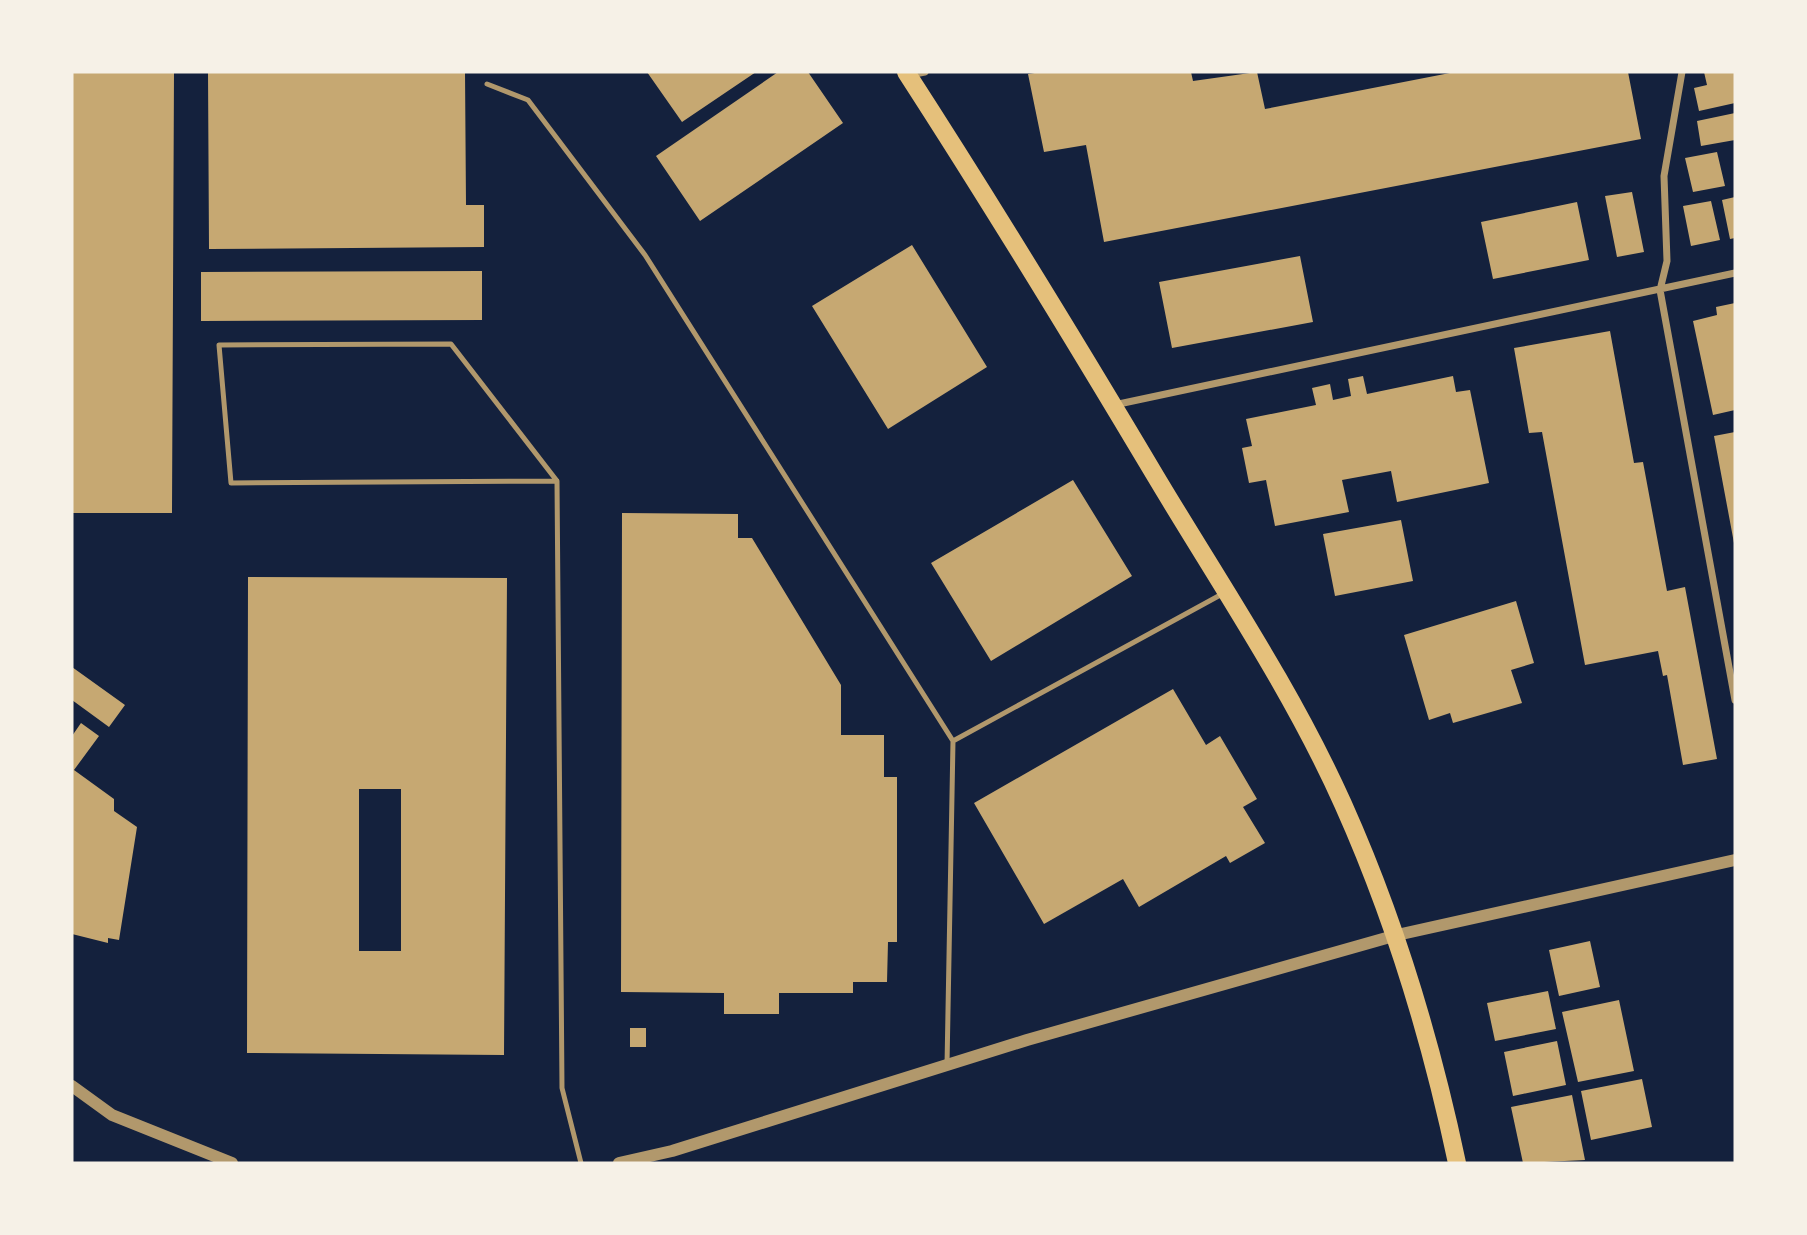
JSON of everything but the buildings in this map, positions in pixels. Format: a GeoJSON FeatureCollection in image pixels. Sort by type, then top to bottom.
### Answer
{"type":"FeatureCollection","features":[{"type":"Feature","properties":{"kind":"main road"},"geometry":{"type":"LineString","coordinates":[[913,73],[1284,691],[1343,802],[1397,935],[1443,1096],[1457,1163]]}},
{"type":"Feature","properties":{"kind":"street"},"geometry":{"type":"LineString","coordinates":[[1682,72],[1664,176],[1667,261],[1660,290],[1735,700]]}},
{"type":"Feature","properties":{"kind":"street"},"geometry":{"type":"LineString","coordinates":[[1113,405],[1735,273]]}},
{"type":"Feature","properties":{"kind":"street"},"geometry":{"type":"LineString","coordinates":[[619,1163],[672,1152],[947,1065],[1397,935],[1735,860]]}},
{"type":"Feature","properties":{"kind":"street"},"geometry":{"type":"LineString","coordinates":[[72,1086],[112,1115],[232,1163]]}},
{"type":"Feature","properties":{"kind":"lane"},"geometry":{"type":"LineString","coordinates":[[487,84],[528,100],[645,255],[953,741],[947,1065]]}},
{"type":"Feature","properties":{"kind":"lane"},"geometry":{"type":"LineString","coordinates":[[557,481],[230,483],[219,345],[451,344],[557,481],[562,1088],[581,1163]]}},
{"type":"Feature","properties":{"kind":"lane"},"geometry":{"type":"LineString","coordinates":[[953,741],[1225,592]]}}]}
